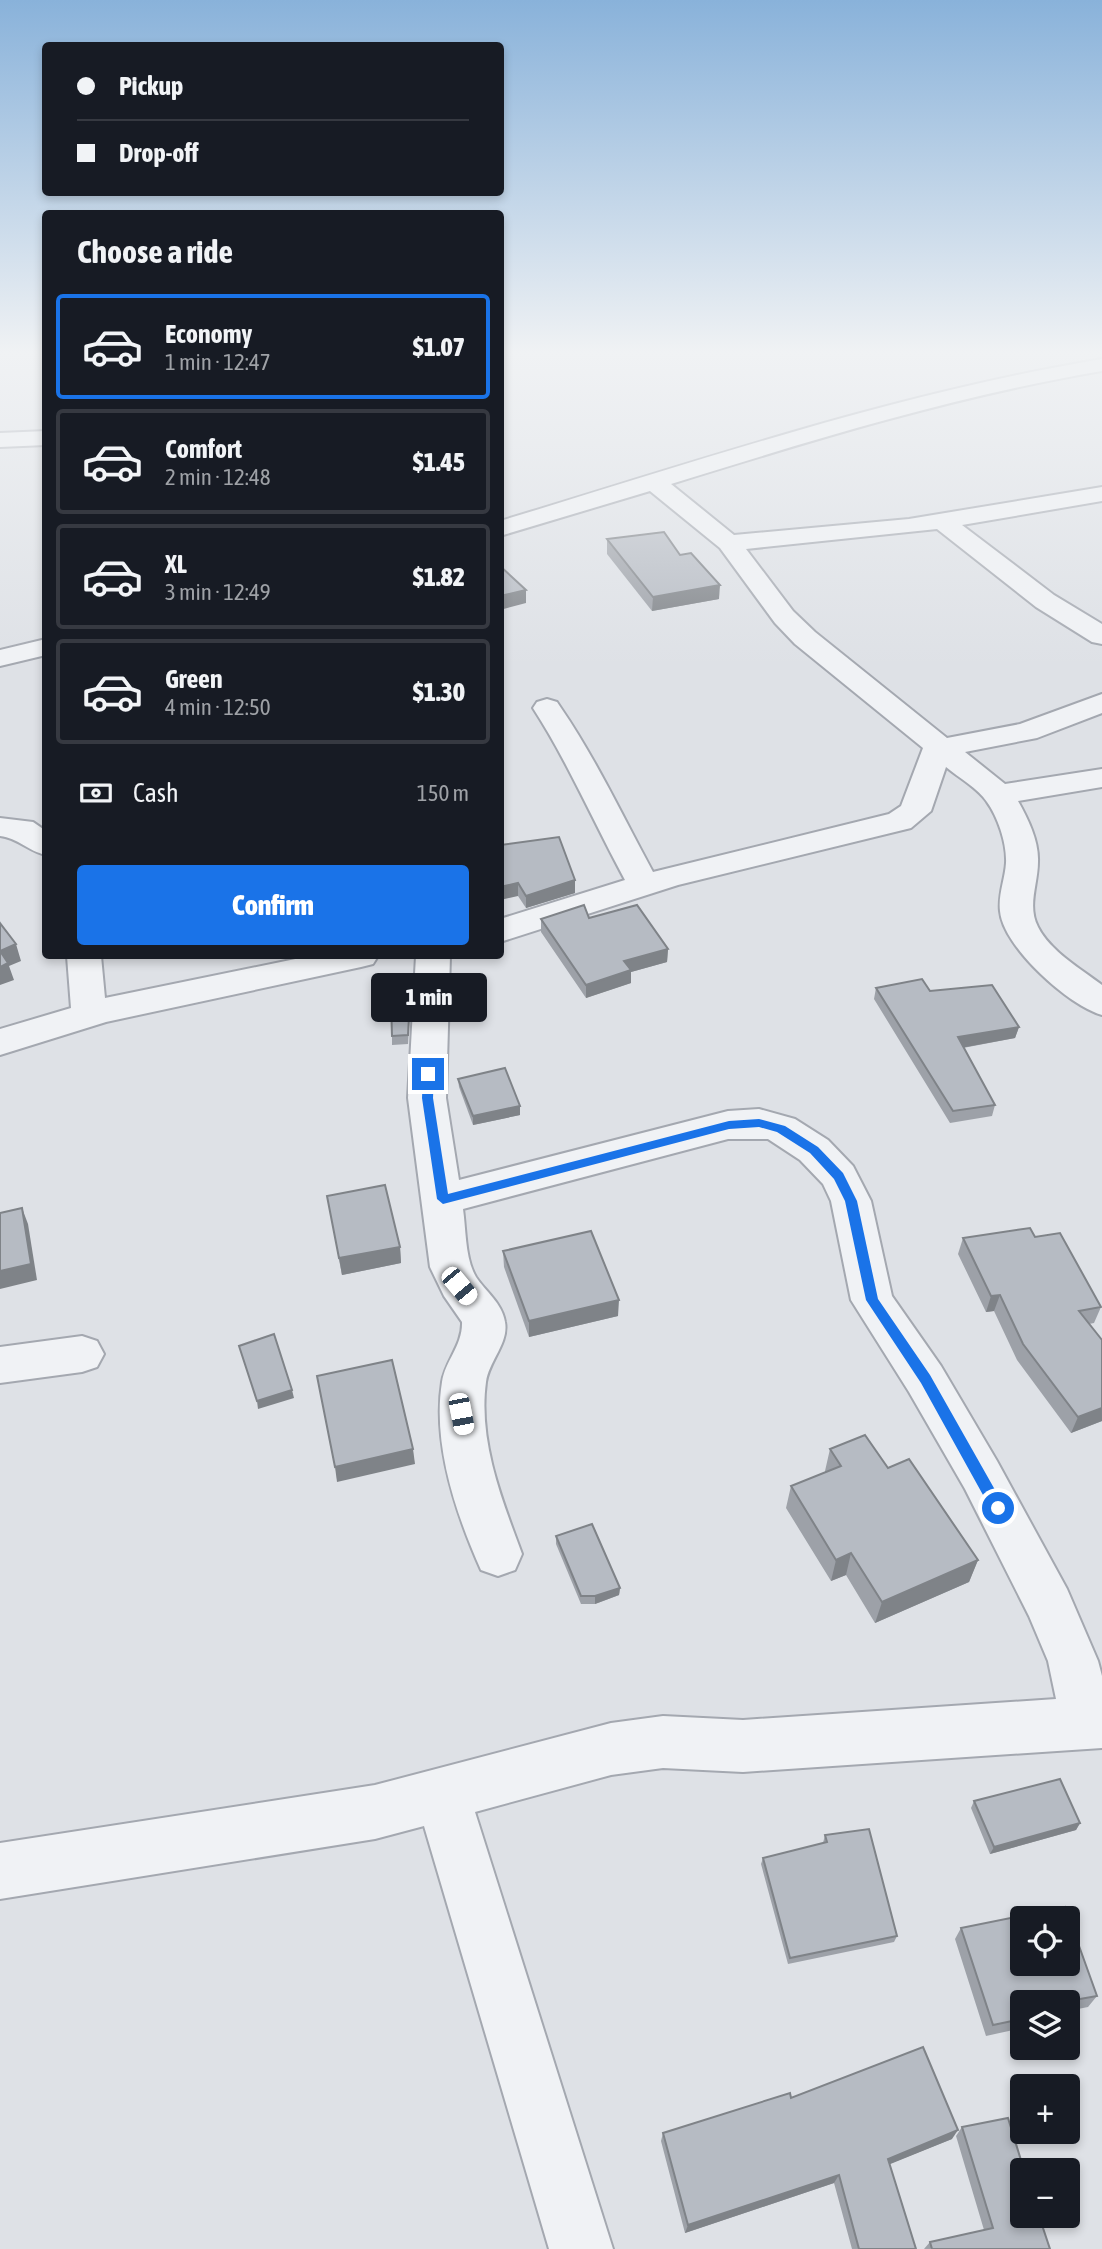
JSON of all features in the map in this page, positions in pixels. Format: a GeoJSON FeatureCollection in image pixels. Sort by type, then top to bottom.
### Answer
{"type":"FeatureCollection","features":[{"type":"Feature","properties":{"kind":"street"},"geometry":{"type":"LineString","coordinates":[[504,528],[743,456]]}},
{"type":"Feature","properties":{"kind":"street"},"geometry":{"type":"LineString","coordinates":[[656,484],[729,543],[784,617],[805,638],[998,794],[1010,810],[1022,861],[1017,912],[1020,926],[1035,947],[1102,1003]]}},
{"type":"Feature","properties":{"kind":"street"},"geometry":{"type":"LineString","coordinates":[[729,543],[942,521],[1102,494]]}},
{"type":"Feature","properties":{"kind":"street"},"geometry":{"type":"LineString","coordinates":[[942,521],[1045,601],[1102,636]]}},
{"type":"Feature","properties":{"kind":"street"},"geometry":{"type":"LineString","coordinates":[[0,658],[42,648]]}},
{"type":"Feature","properties":{"kind":"street"},"geometry":{"type":"LineString","coordinates":[[940,747],[1027,732],[1102,703]]}},
{"type":"Feature","properties":{"kind":"street"},"geometry":{"type":"LineString","coordinates":[[547,708],[573,747],[584,775],[644,885]]}},
{"type":"Feature","properties":{"kind":"street"},"geometry":{"type":"LineString","coordinates":[[504,929],[644,885],[900,821],[915,811],[940,747]]}},
{"type":"Feature","properties":{"kind":"street"},"geometry":{"type":"LineString","coordinates":[[998,794],[1073,785],[1102,778]]}},
{"type":"Feature","properties":{"kind":"street"},"geometry":{"type":"LineString","coordinates":[[0,827],[22,829],[42,843]]}},
{"type":"Feature","properties":{"kind":"street"},"geometry":{"type":"LineString","coordinates":[[84,959],[89,1015]]}},
{"type":"Feature","properties":{"kind":"street"},"geometry":{"type":"LineString","coordinates":[[0,1042],[89,1015],[347,959]]}},
{"type":"Feature","properties":{"kind":"street"},"geometry":{"type":"LineString","coordinates":[[433,959],[427,1098],[451,1267],[459,1286],[484,1320],[483,1336],[469,1362],[461,1414],[478,1500],[498,1554]]}},
{"type":"Feature","properties":{"kind":"street"},"geometry":{"type":"LineString","coordinates":[[0,1871],[374,1812],[611,1749],[663,1742],[743,1746],[1097,1724],[1049,1605],[981,1475],[925,1379],[872,1300],[851,1201],[839,1176],[814,1150],[781,1129],[759,1123],[729,1125],[443,1199]]}},
{"type":"Feature","properties":{"kind":"street"},"geometry":{"type":"LineString","coordinates":[[0,1365],[82,1354]]}},
{"type":"Feature","properties":{"kind":"street"},"geometry":{"type":"LineString","coordinates":[[442,1794],[581,2249]]}},
{"type":"Feature","properties":{"kind":"building"},"geometry":{"type":"Polygon","coordinates":[[[664,532],[680,555],[691,553],[720,585],[653,597],[607,539],[664,532]]]}},
{"type":"Feature","properties":{"kind":"building"},"geometry":{"type":"Polygon","coordinates":[[[504,570],[526,590],[504,595],[504,570]]]}},
{"type":"Feature","properties":{"kind":"building"},"geometry":{"type":"Polygon","coordinates":[[[559,837],[575,880],[526,896],[518,883],[504,886],[504,844],[559,837]]]}},
{"type":"Feature","properties":{"kind":"building"},"geometry":{"type":"Polygon","coordinates":[[[584,905],[589,918],[637,905],[668,949],[624,961],[631,970],[586,985],[541,919],[584,905]]]}},
{"type":"Feature","properties":{"kind":"building"},"geometry":{"type":"Polygon","coordinates":[[[0,923],[16,944],[0,951],[0,923]]]}},
{"type":"Feature","properties":{"kind":"building"},"geometry":{"type":"Polygon","coordinates":[[[0,951],[8,963],[0,967],[0,951]]]}},
{"type":"Feature","properties":{"kind":"building"},"geometry":{"type":"Polygon","coordinates":[[[922,979],[930,991],[992,985],[1019,1027],[958,1037],[995,1105],[953,1111],[876,988],[922,979]]]}},
{"type":"Feature","properties":{"kind":"building"},"geometry":{"type":"Polygon","coordinates":[[[410,999],[408,1035],[392,1036],[391,1001],[410,999]]]}},
{"type":"Feature","properties":{"kind":"building"},"geometry":{"type":"Polygon","coordinates":[[[505,1068],[520,1106],[473,1116],[458,1079],[505,1068]]]}},
{"type":"Feature","properties":{"kind":"building"},"geometry":{"type":"Polygon","coordinates":[[[385,1185],[400,1247],[339,1258],[327,1196],[385,1185]]]}},
{"type":"Feature","properties":{"kind":"building"},"geometry":{"type":"Polygon","coordinates":[[[22,1208],[31,1264],[0,1271],[0,1213],[22,1208]]]}},
{"type":"Feature","properties":{"kind":"building"},"geometry":{"type":"Polygon","coordinates":[[[1030,1228],[1035,1237],[1060,1233],[1101,1307],[1079,1311],[1102,1340],[1102,1408],[1078,1417],[1023,1344],[1000,1295],[991,1296],[963,1238],[1030,1228]]]}},
{"type":"Feature","properties":{"kind":"building"},"geometry":{"type":"Polygon","coordinates":[[[591,1231],[619,1300],[529,1321],[503,1251],[591,1231]]]}},
{"type":"Feature","properties":{"kind":"building"},"geometry":{"type":"Polygon","coordinates":[[[274,1334],[292,1390],[257,1401],[239,1346],[274,1334]]]}},
{"type":"Feature","properties":{"kind":"building"},"geometry":{"type":"Polygon","coordinates":[[[392,1360],[413,1449],[335,1467],[317,1376],[392,1360]]]}},
{"type":"Feature","properties":{"kind":"building"},"geometry":{"type":"Polygon","coordinates":[[[865,1435],[888,1468],[909,1459],[978,1560],[882,1602],[851,1553],[836,1560],[791,1486],[841,1466],[830,1449],[865,1435]]]}},
{"type":"Feature","properties":{"kind":"building"},"geometry":{"type":"Polygon","coordinates":[[[592,1524],[620,1588],[595,1596],[581,1596],[556,1536],[592,1524]]]}},
{"type":"Feature","properties":{"kind":"building"},"geometry":{"type":"Polygon","coordinates":[[[1060,1779],[1080,1823],[994,1847],[974,1801],[1060,1779]]]}},
{"type":"Feature","properties":{"kind":"building"},"geometry":{"type":"Polygon","coordinates":[[[869,1829],[897,1936],[790,1958],[763,1858],[827,1842],[825,1835],[869,1829]]]}},
{"type":"Feature","properties":{"kind":"building"},"geometry":{"type":"Polygon","coordinates":[[[1010,1918],[1010,1976],[1080,1976],[1080,1949],[1097,1996],[1080,1999],[1080,1990],[1010,1990],[1010,2021],[993,2025],[961,1928],[1010,1918]]]}},
{"type":"Feature","properties":{"kind":"building"},"geometry":{"type":"Polygon","coordinates":[[[923,2047],[958,2130],[888,2159],[916,2249],[859,2249],[839,2175],[688,2225],[663,2133],[790,2093],[791,2098],[923,2047]]]}},
{"type":"Feature","properties":{"kind":"building"},"geometry":{"type":"Polygon","coordinates":[[[1008,2118],[1010,2144],[1016,2144],[1020,2158],[1010,2158],[1010,2228],[1043,2228],[1050,2249],[932,2249],[930,2242],[993,2228],[962,2127],[1008,2118]]]}},
{"type":"Feature","properties":{"kind":"route"},"geometry":{"type":"LineString","coordinates":[[428,1074],[427,1098],[443,1199],[729,1125],[759,1123],[781,1129],[814,1150],[839,1176],[851,1201],[872,1300],[925,1379],[998,1508]]}}]}
